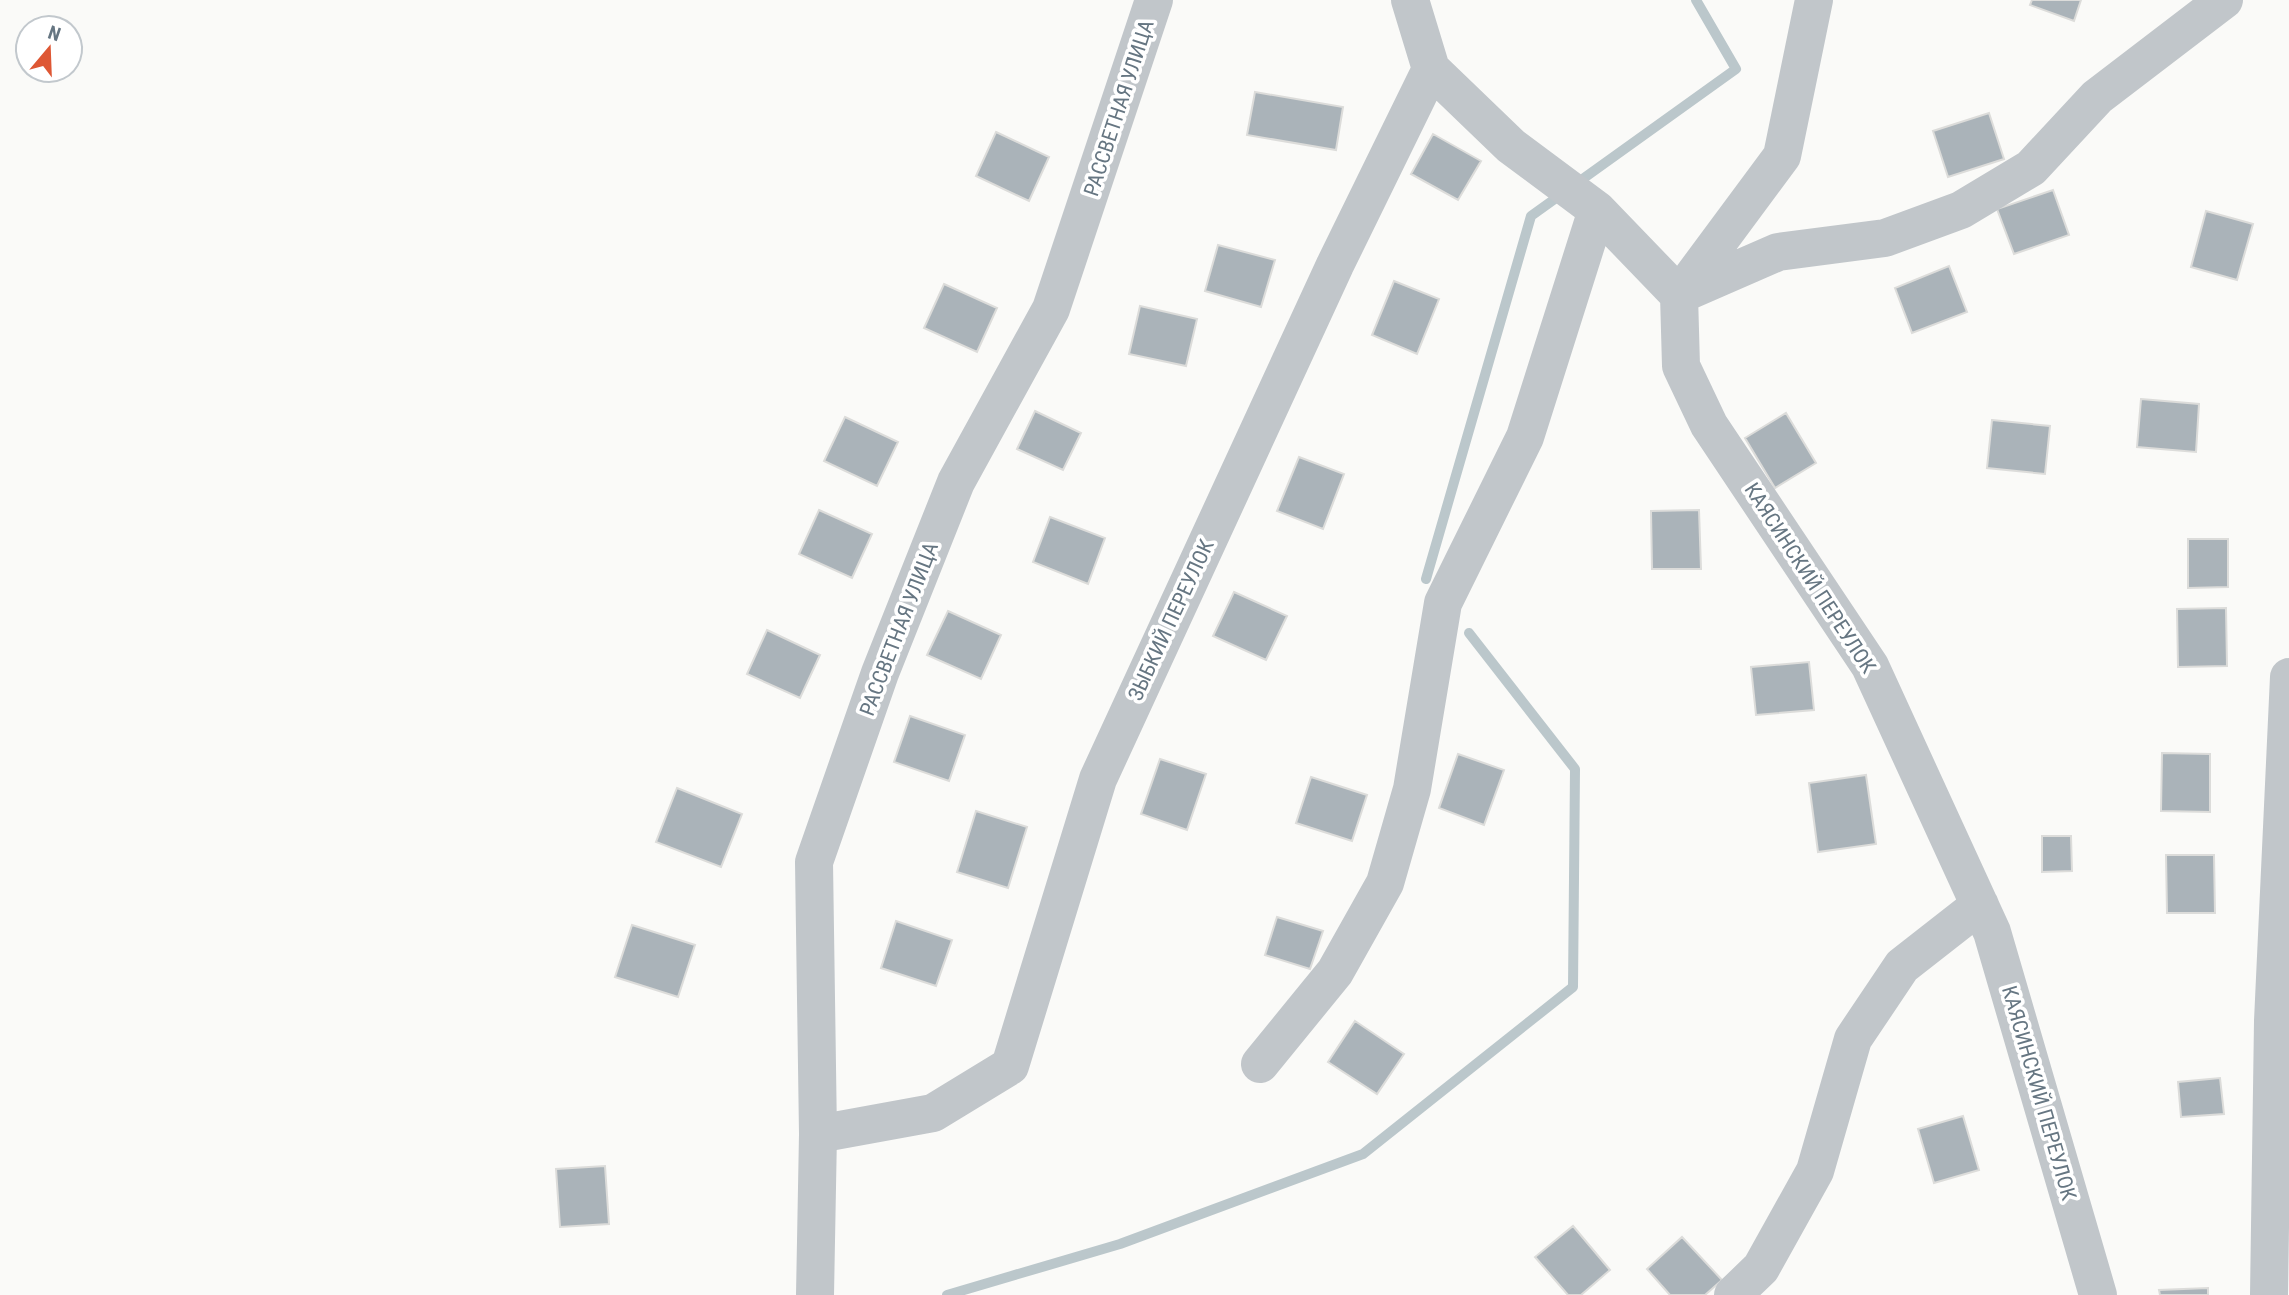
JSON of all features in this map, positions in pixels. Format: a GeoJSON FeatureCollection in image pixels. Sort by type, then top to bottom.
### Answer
{"type":"FeatureCollection","features":[{"type":"Feature","properties":{"kind":"street","name":"РАССВЕТНАЯ УЛИЦА"},"geometry":{"type":"LineString","coordinates":[[814,1295],[818,1134],[814,862],[880,673],[956,482],[1051,309],[1154,0]]}},
{"type":"Feature","properties":{"kind":"street"},"geometry":{"type":"LineString","coordinates":[[1410,0],[1431,69],[1511,146],[1593,207],[1679,295]]}},
{"type":"Feature","properties":{"kind":"street"},"geometry":{"type":"LineString","coordinates":[[1679,295],[1782,156],[1814,0]]}},
{"type":"Feature","properties":{"kind":"street"},"geometry":{"type":"LineString","coordinates":[[1679,295],[1778,252],[1885,238],[1961,210],[2031,168],[2097,97],[2224,0]]}},
{"type":"Feature","properties":{"kind":"street","name":"ЗЫБКИЙ ПЕРЕУЛОК"},"geometry":{"type":"LineString","coordinates":[[818,1134],[933,1113],[1010,1066],[1098,779],[1335,265],[1431,69]]}},
{"type":"Feature","properties":{"kind":"street"},"geometry":{"type":"LineString","coordinates":[[1260,1064],[1335,972],[1385,883],[1412,789],[1443,603],[1525,437],[1593,207]]}},
{"type":"Feature","properties":{"kind":"street","name":"КАЯСИНСКИЙ ПЕРЕУЛОК"},"geometry":{"type":"LineString","coordinates":[[1679,295],[1681,366],[1709,425],[1870,666],[1992,932],[2098,1295]]}},
{"type":"Feature","properties":{"kind":"street"},"geometry":{"type":"LineString","coordinates":[[2269,1295],[2273,1021],[2289,677]]}},
{"type":"Feature","properties":{"kind":"street"},"geometry":{"type":"LineString","coordinates":[[1734,1295],[1761,1268],[1815,1171],[1853,1039],[1902,966],[1980,905]]}},
{"type":"Feature","properties":{"kind":"building"},"geometry":{"type":"Polygon","coordinates":[[[2032,0],[2081,0],[2074,21],[2030,5],[2032,0]]]}},
{"type":"Feature","properties":{"kind":"building"},"geometry":{"type":"Polygon","coordinates":[[[1255,92],[1343,107],[1336,150],[1247,135],[1255,92]]]}},
{"type":"Feature","properties":{"kind":"building"},"geometry":{"type":"Polygon","coordinates":[[[1989,113],[2004,159],[1948,177],[1933,131],[1989,113]]]}},
{"type":"Feature","properties":{"kind":"building"},"geometry":{"type":"Polygon","coordinates":[[[996,132],[1049,157],[1029,201],[976,176],[996,132]]]}},
{"type":"Feature","properties":{"kind":"building"},"geometry":{"type":"Polygon","coordinates":[[[1433,134],[1481,161],[1458,200],[1411,174],[1433,134]]]}},
{"type":"Feature","properties":{"kind":"building"},"geometry":{"type":"Polygon","coordinates":[[[2053,190],[2069,235],[2014,254],[1997,209],[2053,190]]]}},
{"type":"Feature","properties":{"kind":"building"},"geometry":{"type":"Polygon","coordinates":[[[2206,211],[2253,224],[2237,280],[2191,267],[2206,211]]]}},
{"type":"Feature","properties":{"kind":"building"},"geometry":{"type":"Polygon","coordinates":[[[1218,245],[1275,260],[1261,307],[1205,291],[1218,245]]]}},
{"type":"Feature","properties":{"kind":"building"},"geometry":{"type":"Polygon","coordinates":[[[1949,266],[1967,312],[1912,333],[1895,288],[1949,266]]]}},
{"type":"Feature","properties":{"kind":"building"},"geometry":{"type":"Polygon","coordinates":[[[1394,281],[1439,299],[1417,354],[1372,335],[1394,281]]]}},
{"type":"Feature","properties":{"kind":"building"},"geometry":{"type":"Polygon","coordinates":[[[944,284],[997,308],[977,352],[924,328],[944,284]]]}},
{"type":"Feature","properties":{"kind":"building"},"geometry":{"type":"Polygon","coordinates":[[[1140,306],[1197,319],[1186,366],[1129,354],[1140,306]]]}},
{"type":"Feature","properties":{"kind":"building"},"geometry":{"type":"Polygon","coordinates":[[[2141,399],[2199,404],[2196,452],[2137,447],[2141,399]]]}},
{"type":"Feature","properties":{"kind":"building"},"geometry":{"type":"Polygon","coordinates":[[[1035,411],[1081,433],[1063,470],[1017,449],[1035,411]]]}},
{"type":"Feature","properties":{"kind":"building"},"geometry":{"type":"Polygon","coordinates":[[[1786,413],[1816,463],[1775,488],[1745,438],[1786,413]]]}},
{"type":"Feature","properties":{"kind":"building"},"geometry":{"type":"Polygon","coordinates":[[[845,417],[898,442],[877,486],[824,461],[845,417]]]}},
{"type":"Feature","properties":{"kind":"building"},"geometry":{"type":"Polygon","coordinates":[[[1992,420],[2050,426],[2045,474],[1987,468],[1992,420]]]}},
{"type":"Feature","properties":{"kind":"building"},"geometry":{"type":"Polygon","coordinates":[[[1299,457],[1344,474],[1323,529],[1277,511],[1299,457]]]}},
{"type":"Feature","properties":{"kind":"building"},"geometry":{"type":"Polygon","coordinates":[[[819,510],[872,534],[852,578],[799,554],[819,510]]]}},
{"type":"Feature","properties":{"kind":"building"},"geometry":{"type":"Polygon","coordinates":[[[1699,510],[1701,569],[1652,569],[1651,511],[1699,510]]]}},
{"type":"Feature","properties":{"kind":"building"},"geometry":{"type":"Polygon","coordinates":[[[1050,517],[1105,538],[1088,584],[1033,562],[1050,517]]]}},
{"type":"Feature","properties":{"kind":"building"},"geometry":{"type":"Polygon","coordinates":[[[2188,539],[2228,539],[2228,587],[2188,588],[2188,539]]]}},
{"type":"Feature","properties":{"kind":"building"},"geometry":{"type":"Polygon","coordinates":[[[1234,592],[1287,616],[1266,660],[1213,636],[1234,592]]]}},
{"type":"Feature","properties":{"kind":"building"},"geometry":{"type":"Polygon","coordinates":[[[2226,608],[2227,666],[2178,667],[2177,609],[2226,608]]]}},
{"type":"Feature","properties":{"kind":"building"},"geometry":{"type":"Polygon","coordinates":[[[948,611],[1001,635],[981,679],[927,655],[948,611]]]}},
{"type":"Feature","properties":{"kind":"building"},"geometry":{"type":"Polygon","coordinates":[[[767,630],[820,655],[800,698],[747,674],[767,630]]]}},
{"type":"Feature","properties":{"kind":"building"},"geometry":{"type":"Polygon","coordinates":[[[1809,662],[1814,710],[1756,715],[1751,667],[1809,662]]]}},
{"type":"Feature","properties":{"kind":"building"},"geometry":{"type":"Polygon","coordinates":[[[910,716],[965,735],[949,781],[894,762],[910,716]]]}},
{"type":"Feature","properties":{"kind":"building"},"geometry":{"type":"Polygon","coordinates":[[[2162,753],[2210,754],[2210,812],[2161,811],[2162,753]]]}},
{"type":"Feature","properties":{"kind":"building"},"geometry":{"type":"Polygon","coordinates":[[[1458,754],[1504,770],[1484,825],[1439,808],[1458,754]]]}},
{"type":"Feature","properties":{"kind":"building"},"geometry":{"type":"Polygon","coordinates":[[[1160,759],[1206,774],[1187,830],[1141,814],[1160,759]]]}},
{"type":"Feature","properties":{"kind":"building"},"geometry":{"type":"Polygon","coordinates":[[[1866,775],[1876,844],[1818,852],[1809,783],[1866,775]]]}},
{"type":"Feature","properties":{"kind":"building"},"geometry":{"type":"Polygon","coordinates":[[[1311,777],[1367,795],[1352,841],[1296,823],[1311,777]]]}},
{"type":"Feature","properties":{"kind":"building"},"geometry":{"type":"Polygon","coordinates":[[[677,788],[742,814],[721,867],[656,842],[677,788]]]}},
{"type":"Feature","properties":{"kind":"building"},"geometry":{"type":"Polygon","coordinates":[[[976,811],[1027,827],[1008,888],[957,872],[976,811]]]}},
{"type":"Feature","properties":{"kind":"building"},"geometry":{"type":"Polygon","coordinates":[[[2042,836],[2071,836],[2072,871],[2042,872],[2042,836]]]}},
{"type":"Feature","properties":{"kind":"building"},"geometry":{"type":"Polygon","coordinates":[[[2166,855],[2214,855],[2215,913],[2167,913],[2166,855]]]}},
{"type":"Feature","properties":{"kind":"building"},"geometry":{"type":"Polygon","coordinates":[[[1277,917],[1323,931],[1310,969],[1265,955],[1277,917]]]}},
{"type":"Feature","properties":{"kind":"building"},"geometry":{"type":"Polygon","coordinates":[[[896,921],[952,940],[936,986],[881,968],[896,921]]]}},
{"type":"Feature","properties":{"kind":"building"},"geometry":{"type":"Polygon","coordinates":[[[632,925],[695,945],[678,997],[615,977],[632,925]]]}},
{"type":"Feature","properties":{"kind":"building"},"geometry":{"type":"Polygon","coordinates":[[[1355,1021],[1404,1054],[1377,1094],[1328,1062],[1355,1021]]]}},
{"type":"Feature","properties":{"kind":"building"},"geometry":{"type":"Polygon","coordinates":[[[2220,1078],[2224,1114],[2181,1117],[2178,1082],[2220,1078]]]}},
{"type":"Feature","properties":{"kind":"building"},"geometry":{"type":"Polygon","coordinates":[[[1963,1116],[1979,1170],[1934,1183],[1918,1129],[1963,1116]]]}},
{"type":"Feature","properties":{"kind":"building"},"geometry":{"type":"Polygon","coordinates":[[[605,1166],[609,1224],[560,1227],[556,1169],[605,1166]]]}},
{"type":"Feature","properties":{"kind":"building"},"geometry":{"type":"Polygon","coordinates":[[[1573,1226],[1610,1270],[1581,1295],[1568,1295],[1535,1257],[1573,1226]]]}},
{"type":"Feature","properties":{"kind":"building"},"geometry":{"type":"Polygon","coordinates":[[[1682,1237],[1722,1280],[1705,1295],[1670,1295],[1647,1269],[1682,1237]]]}},
{"type":"Feature","properties":{"kind":"building"},"geometry":{"type":"Polygon","coordinates":[[[2208,1288],[2208,1295],[2160,1295],[2159,1290],[2208,1288]]]}},
{"type":"Feature","properties":{"kind":"waterway"},"geometry":{"type":"LineString","coordinates":[[1426,579],[1531,216],[1736,69],[1696,0]]}},
{"type":"Feature","properties":{"kind":"waterway"},"geometry":{"type":"LineString","coordinates":[[947,1295],[1120,1244],[1363,1154],[1573,987],[1575,769],[1469,633]]}}]}
